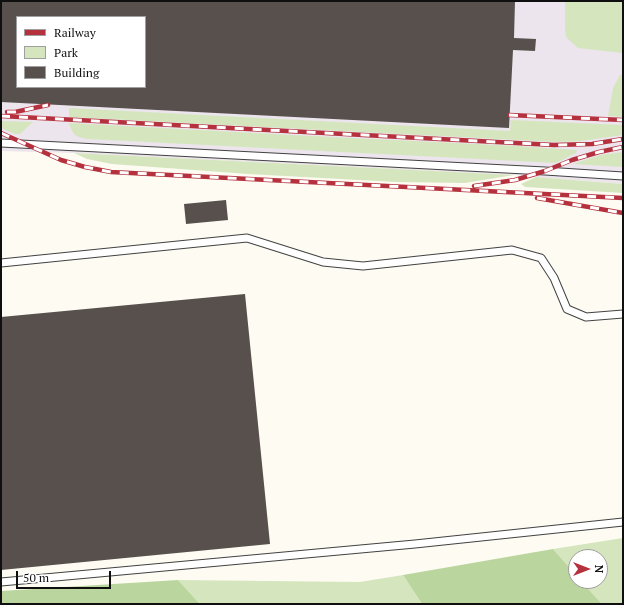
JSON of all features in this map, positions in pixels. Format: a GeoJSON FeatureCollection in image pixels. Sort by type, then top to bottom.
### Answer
{"type":"FeatureCollection","features":[{"type":"Feature","properties":{"kind":"lane"},"geometry":{"type":"LineString","coordinates":[[1,143],[514,169],[623,176]]}},
{"type":"Feature","properties":{"kind":"lane"},"geometry":{"type":"LineString","coordinates":[[1,263],[248,238],[324,262],[363,266],[512,250],[541,258],[554,278],[567,308],[586,317],[623,314]]}},
{"type":"Feature","properties":{"kind":"lane"},"geometry":{"type":"LineString","coordinates":[[1,582],[415,544],[623,522]]}},
{"type":"Feature","properties":{"kind":"shaded area"},"geometry":{"type":"Polygon","coordinates":[[[1,1],[623,1],[623,184],[514,175],[74,153],[1,151],[1,1]]]}},
{"type":"Feature","properties":{"kind":"green space"},"geometry":{"type":"Polygon","coordinates":[[[565,1],[623,1],[623,53],[578,48],[566,37],[565,1]]]}},
{"type":"Feature","properties":{"kind":"green space"},"geometry":{"type":"Polygon","coordinates":[[[620,75],[623,75],[623,117],[608,116],[613,88],[620,75]]]}},
{"type":"Feature","properties":{"kind":"green space"},"geometry":{"type":"Polygon","coordinates":[[[69,108],[510,131],[511,120],[623,125],[623,135],[581,141],[557,142],[69,117],[69,108]]]}},
{"type":"Feature","properties":{"kind":"green space"},"geometry":{"type":"Polygon","coordinates":[[[1,121],[33,122],[20,134],[15,134],[1,128],[1,121]]]}},
{"type":"Feature","properties":{"kind":"green space"},"geometry":{"type":"Polygon","coordinates":[[[69,123],[577,150],[576,153],[556,163],[88,139],[76,135],[72,131],[69,123]]]}},
{"type":"Feature","properties":{"kind":"green space"},"geometry":{"type":"Polygon","coordinates":[[[623,152],[623,167],[573,164],[600,155],[623,152]]]}},
{"type":"Feature","properties":{"kind":"green space"},"geometry":{"type":"Polygon","coordinates":[[[74,153],[514,175],[465,183],[396,182],[248,174],[112,164],[87,159],[74,153]]]}},
{"type":"Feature","properties":{"kind":"green space"},"geometry":{"type":"Polygon","coordinates":[[[536,177],[623,184],[623,193],[525,187],[521,184],[536,177]]]}},
{"type":"Feature","properties":{"kind":"green space"},"geometry":{"type":"Polygon","coordinates":[[[623,538],[623,604],[602,604],[588,589],[608,589],[608,549],[568,549],[568,566],[553,549],[623,538]]]}},
{"type":"Feature","properties":{"kind":"green space"},"geometry":{"type":"Polygon","coordinates":[[[553,549],[568,566],[568,589],[588,589],[602,604],[422,604],[403,575],[553,549]]]}},
{"type":"Feature","properties":{"kind":"green space"},"geometry":{"type":"Polygon","coordinates":[[[403,575],[422,604],[200,604],[178,580],[360,582],[403,575]]]}},
{"type":"Feature","properties":{"kind":"green space"},"geometry":{"type":"Polygon","coordinates":[[[178,580],[200,604],[1,604],[1,591],[178,580]]]}},
{"type":"Feature","properties":{"kind":"building"},"geometry":{"type":"Polygon","coordinates":[[[1,1],[515,1],[514,38],[536,39],[535,51],[513,50],[509,128],[1,102],[1,1]]]}},
{"type":"Feature","properties":{"kind":"building"},"geometry":{"type":"Polygon","coordinates":[[[226,200],[228,220],[186,224],[184,204],[226,200]]]}},
{"type":"Feature","properties":{"kind":"building"},"geometry":{"type":"Polygon","coordinates":[[[245,294],[270,544],[1,570],[1,317],[245,294]]]}},
{"type":"Feature","properties":{"kind":"railway"},"geometry":{"type":"LineString","coordinates":[[7,112],[15,112],[48,105]]}},
{"type":"Feature","properties":{"kind":"railway"},"geometry":{"type":"LineString","coordinates":[[509,115],[623,120]]}},
{"type":"Feature","properties":{"kind":"railway"},"geometry":{"type":"LineString","coordinates":[[1,116],[554,145],[592,144],[623,139]]}},
{"type":"Feature","properties":{"kind":"railway"},"geometry":{"type":"LineString","coordinates":[[1,133],[61,160],[85,167],[111,172],[623,198]]}},
{"type":"Feature","properties":{"kind":"railway"},"geometry":{"type":"LineString","coordinates":[[474,186],[515,180],[545,171],[572,160],[623,147]]}},
{"type":"Feature","properties":{"kind":"railway"},"geometry":{"type":"LineString","coordinates":[[537,198],[623,213]]}}]}
